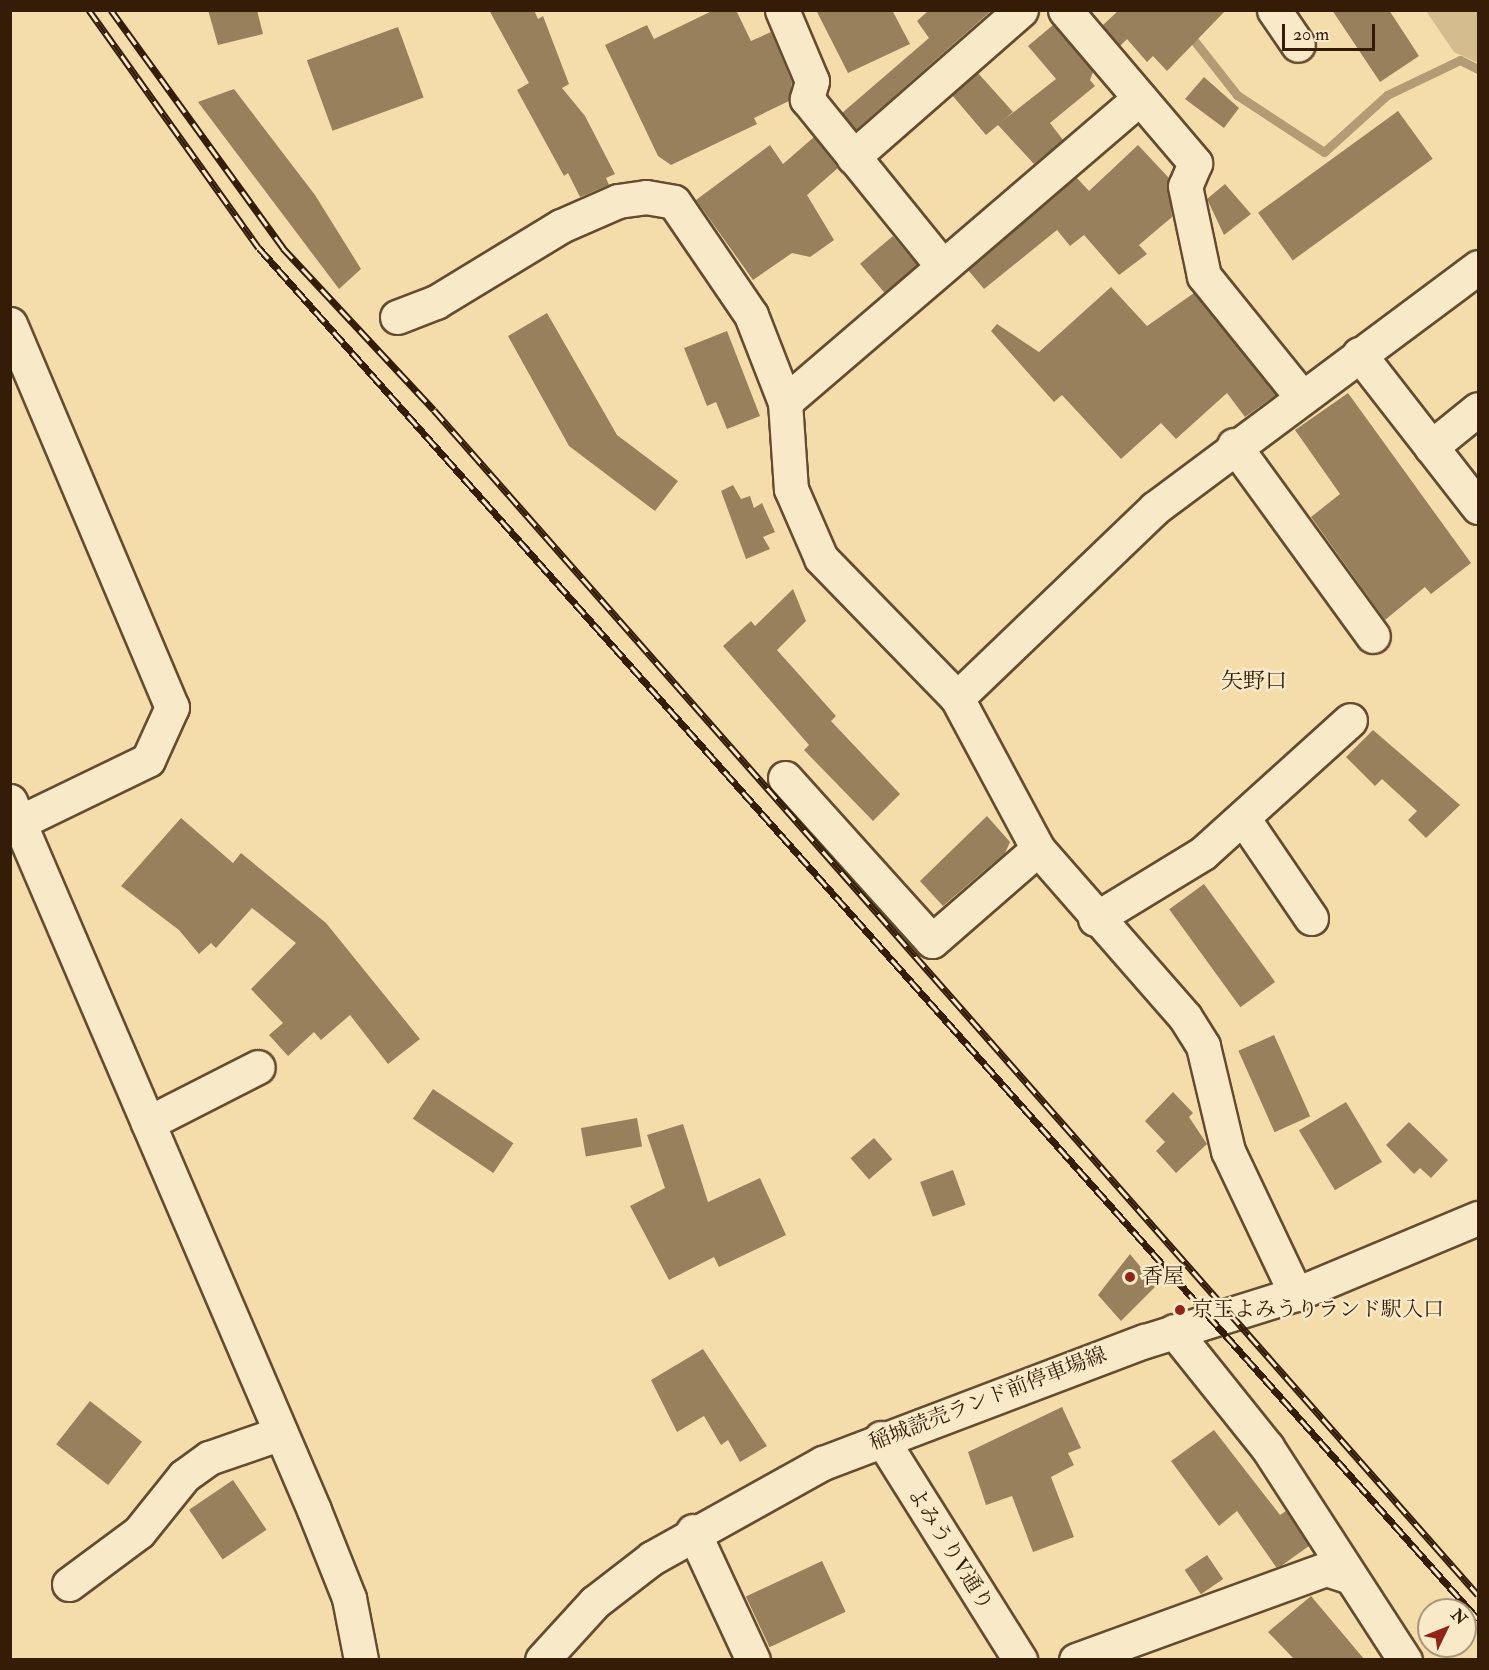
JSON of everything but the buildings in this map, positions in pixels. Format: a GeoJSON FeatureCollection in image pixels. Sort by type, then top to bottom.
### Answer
{"type":"FeatureCollection","features":[{"type":"Feature","properties":{"kind":"street"},"geometry":{"type":"LineString","coordinates":[[782,10],[812,81],[807,99],[942,266]]}},
{"type":"Feature","properties":{"kind":"street"},"geometry":{"type":"LineString","coordinates":[[853,158],[1021,10]]}},
{"type":"Feature","properties":{"kind":"street"},"geometry":{"type":"LineString","coordinates":[[1065,10],[1195,163],[1185,186],[1204,276],[1300,395]]}},
{"type":"Feature","properties":{"kind":"street"},"geometry":{"type":"LineString","coordinates":[[1274,10],[1298,45]]}},
{"type":"Feature","properties":{"kind":"street"},"geometry":{"type":"LineString","coordinates":[[785,402],[1140,98]]}},
{"type":"Feature","properties":{"kind":"street"},"geometry":{"type":"LineString","coordinates":[[397,317],[436,302],[577,218],[637,198],[674,202],[752,315],[785,402],[791,489],[820,558],[957,698],[1038,849],[1095,919],[1185,1017],[1203,1046],[1228,1151],[1296,1294]]}},
{"type":"Feature","properties":{"kind":"street"},"geometry":{"type":"LineString","coordinates":[[957,698],[1155,508],[1300,395],[1479,267]]}},
{"type":"Feature","properties":{"kind":"street"},"geometry":{"type":"LineString","coordinates":[[10,324],[172,707],[148,760],[15,812],[281,1433],[349,1599],[361,1659]]}},
{"type":"Feature","properties":{"kind":"street"},"geometry":{"type":"LineString","coordinates":[[1359,354],[1479,507]]}},
{"type":"Feature","properties":{"kind":"street"},"geometry":{"type":"LineString","coordinates":[[1431,447],[1479,409]]}},
{"type":"Feature","properties":{"kind":"street"},"geometry":{"type":"LineString","coordinates":[[1234,445],[1373,636]]}},
{"type":"Feature","properties":{"kind":"street"},"geometry":{"type":"LineString","coordinates":[[1095,919],[1203,853],[1350,720]]}},
{"type":"Feature","properties":{"kind":"street"},"geometry":{"type":"LineString","coordinates":[[785,778],[932,941],[1038,849]]}},
{"type":"Feature","properties":{"kind":"street"},"geometry":{"type":"LineString","coordinates":[[1243,818],[1311,918]]}},
{"type":"Feature","properties":{"kind":"street"},"geometry":{"type":"LineString","coordinates":[[148,1123],[258,1067]]}},
{"type":"Feature","properties":{"kind":"street","name":"稲城読売ランド前停車場線"},"geometry":{"type":"LineString","coordinates":[[542,1659],[595,1602],[693,1531],[881,1438],[1174,1331],[1296,1294],[1479,1218]]}},
{"type":"Feature","properties":{"kind":"street"},"geometry":{"type":"LineString","coordinates":[[1174,1331],[1267,1447],[1348,1575],[1405,1659]]}},
{"type":"Feature","properties":{"kind":"street"},"geometry":{"type":"LineString","coordinates":[[69,1584],[139,1532],[184,1476],[209,1458],[281,1433]]}},
{"type":"Feature","properties":{"kind":"street","name":"よみうりV通り"},"geometry":{"type":"LineString","coordinates":[[881,1438],[1020,1659]]}},
{"type":"Feature","properties":{"kind":"street"},"geometry":{"type":"LineString","coordinates":[[693,1531],[753,1659]]}},
{"type":"Feature","properties":{"kind":"street"},"geometry":{"type":"LineString","coordinates":[[1076,1659],[1326,1569],[1348,1575]]}},
{"type":"Feature","properties":{"kind":"shaded area"},"geometry":{"type":"Polygon","coordinates":[[[1426,11],[1478,11],[1478,63],[1454,52],[1426,11]]]}},
{"type":"Feature","properties":{"kind":"waterway"},"geometry":{"type":"LineString","coordinates":[[1189,34],[1237,95],[1324,152],[1387,95],[1460,60],[1478,69]]}},
{"type":"Feature","properties":{"kind":"railway"},"geometry":{"type":"LineString","coordinates":[[89,10],[259,248],[1478,1619]]}},
{"type":"Feature","properties":{"kind":"railway"},"geometry":{"type":"LineString","coordinates":[[111,10],[283,248],[434,410],[1478,1595]]}},
{"type":"Feature","properties":{"kind":"place","name":"香屋"},"geometry":{"type":"Point","coordinates":[1130,1277]}},
{"type":"Feature","properties":{"kind":"place","name":"京王よみうりランド駅入口"},"geometry":{"type":"Point","coordinates":[1180,1310]}},
{"type":"Feature","properties":{"kind":"district","name":"矢野口"},"geometry":{"type":"Point","coordinates":[1254,682]}}]}
